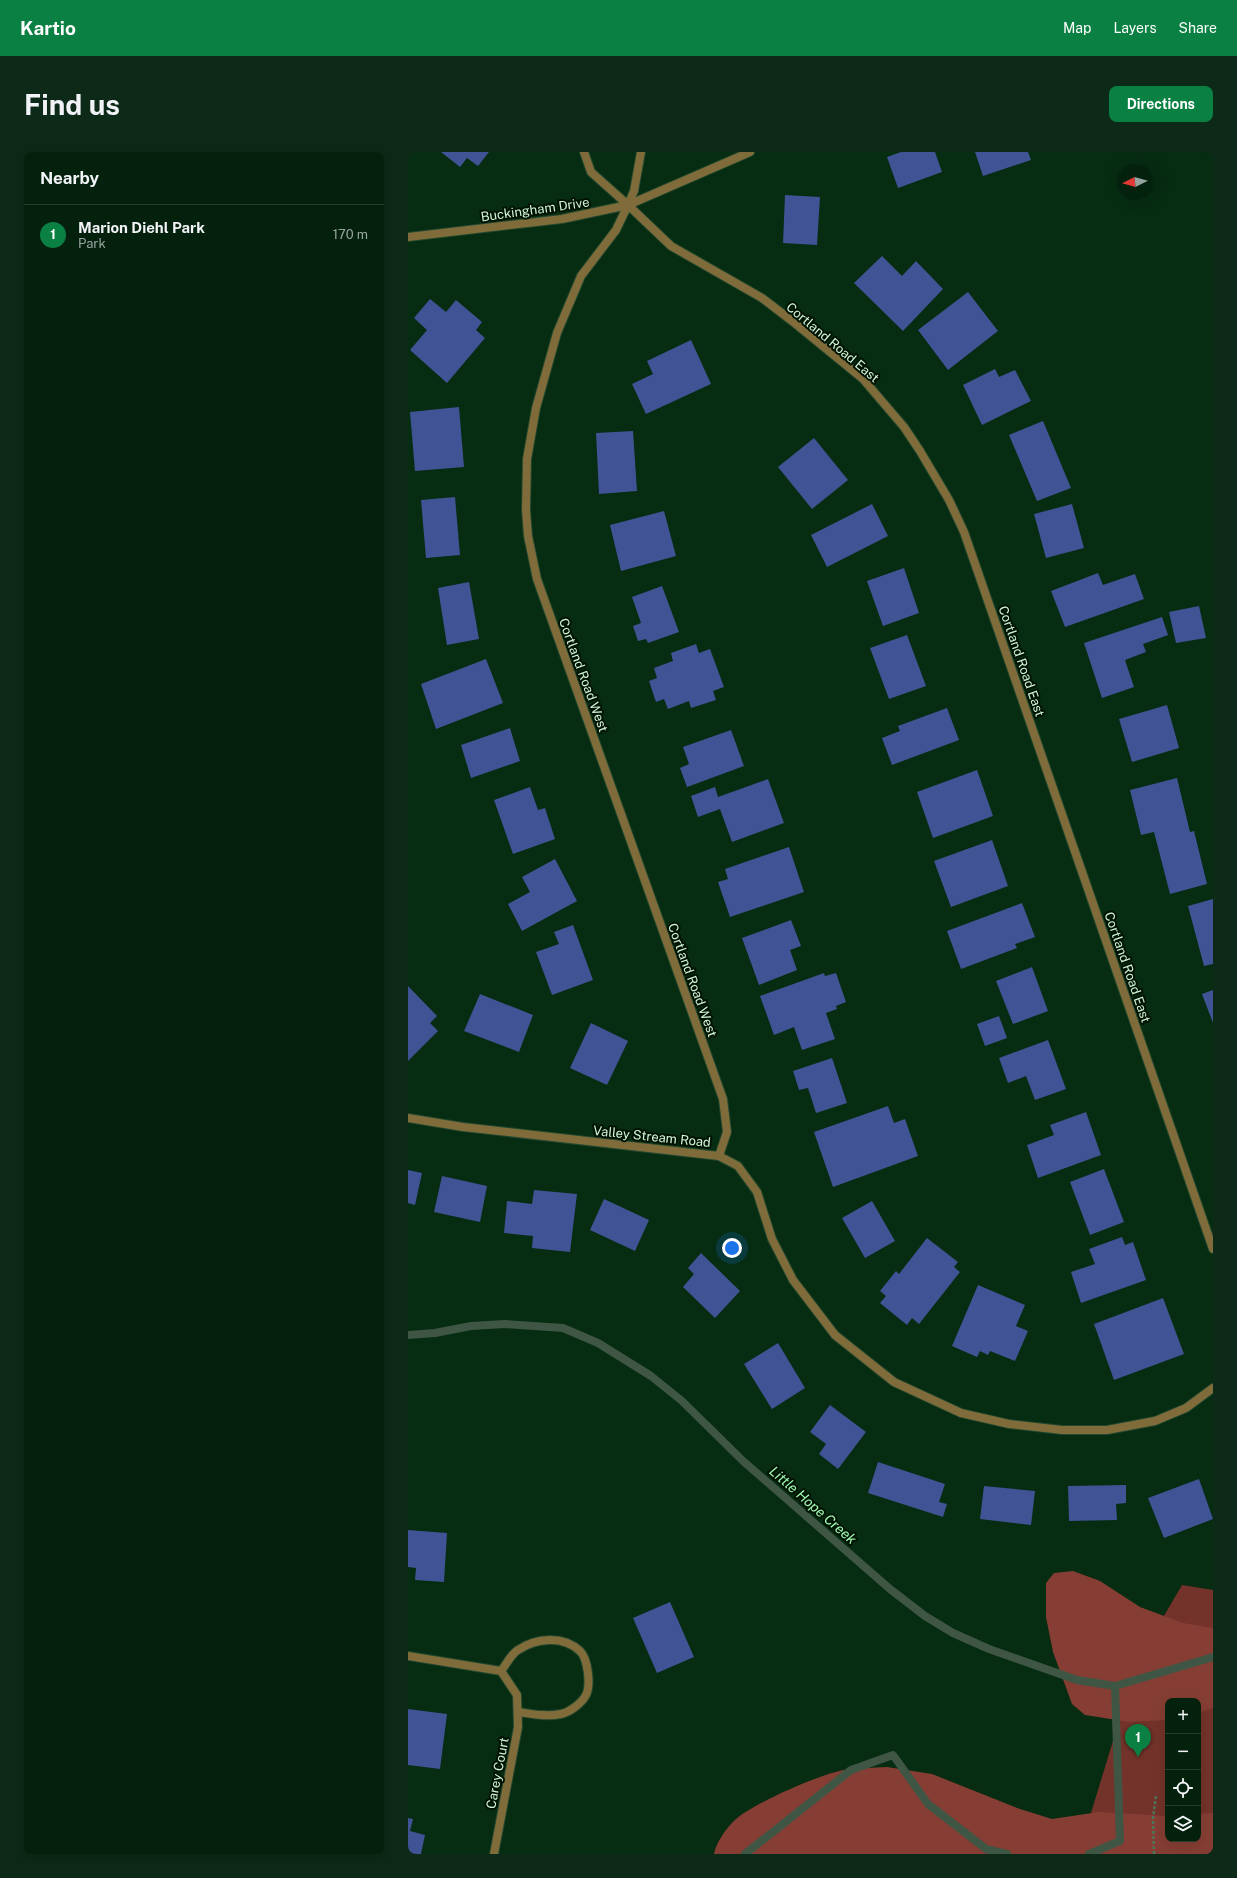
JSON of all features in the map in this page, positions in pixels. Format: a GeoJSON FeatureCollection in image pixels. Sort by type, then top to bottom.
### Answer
{"type":"FeatureCollection","features":[{"type":"Feature","properties":{"kind":"street","name":"Cortland Road East"},"geometry":{"type":"LineString","coordinates":[[584,152],[591,172],[671,246],[762,298],[863,379],[904,427],[949,500],[967,540],[1213,1249]]}},
{"type":"Feature","properties":{"kind":"street","name":"Cortland Road West"},"geometry":{"type":"LineString","coordinates":[[641,152],[634,191],[628,205],[616,230],[581,276],[558,333],[548,364],[536,408],[527,459],[526,510],[528,536],[537,579],[723,1099],[727,1132],[719,1156]]}},
{"type":"Feature","properties":{"kind":"street","name":"Buckingham Drive"},"geometry":{"type":"LineString","coordinates":[[408,237],[562,219],[628,205],[750,152]]}},
{"type":"Feature","properties":{"kind":"street","name":"Valley Stream Road"},"geometry":{"type":"LineString","coordinates":[[408,1118],[462,1127],[719,1156],[738,1166],[757,1192],[772,1239],[793,1280],[835,1335],[894,1382],[961,1413],[1009,1424],[1062,1430],[1107,1430],[1155,1421],[1186,1408],[1213,1388]]}},
{"type":"Feature","properties":{"kind":"street"},"geometry":{"type":"LineString","coordinates":[[408,1656],[500,1671],[517,1650],[540,1640],[562,1640],[581,1651],[588,1667],[588,1693],[581,1703],[562,1714],[543,1716],[518,1712]]}},
{"type":"Feature","properties":{"kind":"street","name":"Carey Court"},"geometry":{"type":"LineString","coordinates":[[494,1854],[518,1727],[518,1695],[500,1671]]}},
{"type":"Feature","properties":{"kind":"path"},"geometry":{"type":"LineString","coordinates":[[1154,1854],[1153,1818],[1156,1796]]}},
{"type":"Feature","properties":{"kind":"shaded area"},"geometry":{"type":"Polygon","coordinates":[[[1073,1571],[1100,1581],[1140,1607],[1183,1623],[1213,1628],[1213,1708],[1201,1712],[1201,1698],[1165,1698],[1165,1720],[1130,1722],[1085,1715],[1072,1704],[1053,1652],[1046,1617],[1046,1583],[1054,1573],[1073,1571]]]}},
{"type":"Feature","properties":{"kind":"shaded area"},"geometry":{"type":"Polygon","coordinates":[[[1182,1585],[1213,1590],[1213,1854],[1036,1854],[1091,1813],[1137,1662],[1182,1585]]]}},
{"type":"Feature","properties":{"kind":"shaded area"},"geometry":{"type":"Polygon","coordinates":[[[887,1767],[932,1774],[1020,1809],[1052,1819],[1099,1812],[1165,1816],[1165,1842],[1201,1842],[1201,1814],[1213,1813],[1213,1854],[714,1854],[725,1831],[744,1813],[803,1783],[849,1769],[887,1767]]]}},
{"type":"Feature","properties":{"kind":"building"},"geometry":{"type":"Polygon","coordinates":[[[441,152],[489,152],[478,166],[467,158],[460,167],[441,152]]]}},
{"type":"Feature","properties":{"kind":"building"},"geometry":{"type":"Polygon","coordinates":[[[901,152],[935,152],[942,172],[898,188],[887,157],[901,152]]]}},
{"type":"Feature","properties":{"kind":"building"},"geometry":{"type":"Polygon","coordinates":[[[975,152],[1028,152],[1031,160],[983,176],[975,152]]]}},
{"type":"Feature","properties":{"kind":"building"},"geometry":{"type":"Polygon","coordinates":[[[785,195],[820,197],[817,245],[783,243],[785,195]]]}},
{"type":"Feature","properties":{"kind":"building"},"geometry":{"type":"Polygon","coordinates":[[[882,256],[902,276],[916,261],[943,289],[903,331],[854,283],[882,256]]]}},
{"type":"Feature","properties":{"kind":"building"},"geometry":{"type":"Polygon","coordinates":[[[968,292],[998,331],[948,370],[918,330],[968,292]]]}},
{"type":"Feature","properties":{"kind":"building"},"geometry":{"type":"Polygon","coordinates":[[[430,299],[446,312],[456,300],[482,322],[476,330],[485,338],[447,383],[410,350],[427,330],[414,318],[430,299]]]}},
{"type":"Feature","properties":{"kind":"building"},"geometry":{"type":"Polygon","coordinates":[[[691,340],[711,384],[646,414],[632,384],[653,374],[647,361],[691,340]]]}},
{"type":"Feature","properties":{"kind":"building"},"geometry":{"type":"Polygon","coordinates":[[[995,369],[999,377],[1015,370],[1031,401],[982,425],[963,385],[995,369]]]}},
{"type":"Feature","properties":{"kind":"building"},"geometry":{"type":"Polygon","coordinates":[[[459,407],[464,467],[415,471],[410,412],[459,407]]]}},
{"type":"Feature","properties":{"kind":"building"},"geometry":{"type":"Polygon","coordinates":[[[1043,421],[1071,488],[1037,501],[1009,435],[1043,421]]]}},
{"type":"Feature","properties":{"kind":"building"},"geometry":{"type":"Polygon","coordinates":[[[633,431],[637,491],[599,494],[596,433],[633,431]]]}},
{"type":"Feature","properties":{"kind":"building"},"geometry":{"type":"Polygon","coordinates":[[[814,438],[848,480],[812,509],[778,467],[814,438]]]}},
{"type":"Feature","properties":{"kind":"building"},"geometry":{"type":"Polygon","coordinates":[[[455,497],[460,555],[426,558],[421,500],[455,497]]]}},
{"type":"Feature","properties":{"kind":"building"},"geometry":{"type":"Polygon","coordinates":[[[872,504],[888,536],[827,567],[811,535],[872,504]]]}},
{"type":"Feature","properties":{"kind":"building"},"geometry":{"type":"Polygon","coordinates":[[[1072,504],[1084,548],[1046,558],[1034,514],[1072,504]]]}},
{"type":"Feature","properties":{"kind":"building"},"geometry":{"type":"Polygon","coordinates":[[[664,511],[676,556],[621,571],[610,525],[664,511]]]}},
{"type":"Feature","properties":{"kind":"building"},"geometry":{"type":"Polygon","coordinates":[[[904,568],[919,613],[883,626],[867,581],[904,568]]]}},
{"type":"Feature","properties":{"kind":"building"},"geometry":{"type":"Polygon","coordinates":[[[1098,573],[1103,585],[1135,574],[1144,599],[1065,627],[1051,591],[1098,573]]]}},
{"type":"Feature","properties":{"kind":"building"},"geometry":{"type":"Polygon","coordinates":[[[469,582],[479,639],[447,645],[438,588],[469,582]]]}},
{"type":"Feature","properties":{"kind":"building"},"geometry":{"type":"Polygon","coordinates":[[[662,586],[679,632],[648,643],[646,639],[638,641],[633,626],[641,623],[632,597],[662,586]]]}},
{"type":"Feature","properties":{"kind":"building"},"geometry":{"type":"Polygon","coordinates":[[[1199,606],[1206,638],[1176,643],[1169,612],[1199,606]]]}},
{"type":"Feature","properties":{"kind":"building"},"geometry":{"type":"Polygon","coordinates":[[[1162,617],[1168,635],[1143,644],[1146,652],[1125,660],[1134,687],[1102,698],[1084,643],[1162,617]]]}},
{"type":"Feature","properties":{"kind":"building"},"geometry":{"type":"Polygon","coordinates":[[[907,635],[926,686],[889,699],[870,648],[907,635]]]}},
{"type":"Feature","properties":{"kind":"building"},"geometry":{"type":"Polygon","coordinates":[[[696,644],[699,653],[710,649],[724,687],[713,691],[716,700],[691,708],[689,701],[668,709],[664,699],[656,702],[649,681],[657,678],[654,668],[673,661],[671,653],[696,644]]]}},
{"type":"Feature","properties":{"kind":"building"},"geometry":{"type":"Polygon","coordinates":[[[486,659],[503,703],[436,729],[421,684],[486,659]]]}},
{"type":"Feature","properties":{"kind":"building"},"geometry":{"type":"Polygon","coordinates":[[[1167,705],[1179,748],[1132,762],[1119,719],[1167,705]]]}},
{"type":"Feature","properties":{"kind":"building"},"geometry":{"type":"Polygon","coordinates":[[[947,708],[959,740],[892,765],[882,738],[900,731],[898,726],[947,708]]]}},
{"type":"Feature","properties":{"kind":"building"},"geometry":{"type":"Polygon","coordinates":[[[510,728],[520,761],[471,778],[461,745],[510,728]]]}},
{"type":"Feature","properties":{"kind":"building"},"geometry":{"type":"Polygon","coordinates":[[[731,730],[744,766],[687,787],[680,768],[689,764],[683,747],[731,730]]]}},
{"type":"Feature","properties":{"kind":"building"},"geometry":{"type":"Polygon","coordinates":[[[977,770],[993,816],[933,838],[917,792],[977,770]]]}},
{"type":"Feature","properties":{"kind":"building"},"geometry":{"type":"Polygon","coordinates":[[[1177,778],[1190,832],[1194,831],[1207,884],[1170,894],[1154,832],[1141,835],[1130,790],[1177,778]]]}},
{"type":"Feature","properties":{"kind":"building"},"geometry":{"type":"Polygon","coordinates":[[[768,779],[784,823],[732,842],[720,809],[698,817],[691,796],[715,787],[718,797],[768,779]]]}},
{"type":"Feature","properties":{"kind":"building"},"geometry":{"type":"Polygon","coordinates":[[[530,787],[538,810],[545,808],[555,839],[513,854],[494,800],[530,787]]]}},
{"type":"Feature","properties":{"kind":"building"},"geometry":{"type":"Polygon","coordinates":[[[992,840],[1008,886],[951,907],[934,861],[992,840]]]}},
{"type":"Feature","properties":{"kind":"building"},"geometry":{"type":"Polygon","coordinates":[[[789,847],[804,892],[730,917],[718,882],[728,879],[725,869],[789,847]]]}},
{"type":"Feature","properties":{"kind":"building"},"geometry":{"type":"Polygon","coordinates":[[[555,859],[577,901],[522,931],[508,904],[530,892],[522,877],[555,859]]]}},
{"type":"Feature","properties":{"kind":"building"},"geometry":{"type":"Polygon","coordinates":[[[1213,899],[1213,964],[1204,966],[1188,906],[1213,899]]]}},
{"type":"Feature","properties":{"kind":"building"},"geometry":{"type":"Polygon","coordinates":[[[1022,903],[1035,937],[1015,944],[1017,948],[961,969],[947,931],[1022,903]]]}},
{"type":"Feature","properties":{"kind":"building"},"geometry":{"type":"Polygon","coordinates":[[[791,920],[801,946],[790,950],[797,970],[759,985],[742,938],[791,920]]]}},
{"type":"Feature","properties":{"kind":"building"},"geometry":{"type":"Polygon","coordinates":[[[573,925],[593,980],[552,995],[536,952],[559,944],[554,932],[573,925]]]}},
{"type":"Feature","properties":{"kind":"building"},"geometry":{"type":"Polygon","coordinates":[[[1032,967],[1048,1011],[1013,1024],[996,981],[1032,967]]]}},
{"type":"Feature","properties":{"kind":"building"},"geometry":{"type":"Polygon","coordinates":[[[824,973],[825,976],[836,973],[846,1002],[836,1006],[837,1009],[826,1013],[835,1039],[802,1050],[794,1027],[774,1035],[760,996],[824,973]]]}},
{"type":"Feature","properties":{"kind":"building"},"geometry":{"type":"Polygon","coordinates":[[[408,986],[437,1016],[430,1023],[438,1031],[408,1061],[408,986]]]}},
{"type":"Feature","properties":{"kind":"building"},"geometry":{"type":"Polygon","coordinates":[[[1213,990],[1213,1023],[1202,994],[1213,990]]]}},
{"type":"Feature","properties":{"kind":"building"},"geometry":{"type":"Polygon","coordinates":[[[480,994],[533,1015],[519,1052],[464,1031],[480,994]]]}},
{"type":"Feature","properties":{"kind":"building"},"geometry":{"type":"Polygon","coordinates":[[[999,1016],[1007,1038],[985,1046],[977,1024],[999,1016]]]}},
{"type":"Feature","properties":{"kind":"building"},"geometry":{"type":"Polygon","coordinates":[[[591,1023],[628,1041],[607,1085],[570,1068],[591,1023]]]}},
{"type":"Feature","properties":{"kind":"building"},"geometry":{"type":"Polygon","coordinates":[[[1048,1040],[1066,1089],[1035,1100],[1026,1076],[1008,1083],[999,1058],[1048,1040]]]}},
{"type":"Feature","properties":{"kind":"building"},"geometry":{"type":"Polygon","coordinates":[[[832,1058],[847,1103],[816,1113],[808,1088],[799,1090],[793,1071],[832,1058]]]}},
{"type":"Feature","properties":{"kind":"building"},"geometry":{"type":"Polygon","coordinates":[[[888,1106],[894,1123],[905,1119],[918,1156],[833,1187],[814,1132],[888,1106]]]}},
{"type":"Feature","properties":{"kind":"building"},"geometry":{"type":"Polygon","coordinates":[[[1086,1112],[1101,1155],[1038,1178],[1027,1145],[1054,1135],[1050,1125],[1086,1112]]]}},
{"type":"Feature","properties":{"kind":"building"},"geometry":{"type":"Polygon","coordinates":[[[1104,1169],[1124,1222],[1090,1235],[1070,1182],[1104,1169]]]}},
{"type":"Feature","properties":{"kind":"building"},"geometry":{"type":"Polygon","coordinates":[[[408,1170],[422,1173],[415,1205],[408,1203],[408,1170]]]}},
{"type":"Feature","properties":{"kind":"building"},"geometry":{"type":"Polygon","coordinates":[[[442,1176],[487,1186],[480,1222],[434,1212],[442,1176]]]}},
{"type":"Feature","properties":{"kind":"building"},"geometry":{"type":"Polygon","coordinates":[[[534,1190],[577,1194],[570,1252],[532,1248],[533,1236],[504,1233],[507,1201],[532,1204],[534,1190]]]}},
{"type":"Feature","properties":{"kind":"building"},"geometry":{"type":"Polygon","coordinates":[[[604,1199],[649,1220],[635,1251],[590,1230],[604,1199]]]}},
{"type":"Feature","properties":{"kind":"building"},"geometry":{"type":"Polygon","coordinates":[[[872,1201],[895,1241],[865,1258],[842,1218],[872,1201]]]}},
{"type":"Feature","properties":{"kind":"building"},"geometry":{"type":"Polygon","coordinates":[[[1122,1237],[1125,1245],[1133,1242],[1146,1280],[1081,1303],[1071,1272],[1095,1264],[1089,1249],[1122,1237]]]}},
{"type":"Feature","properties":{"kind":"building"},"geometry":{"type":"Polygon","coordinates":[[[927,1238],[958,1262],[954,1267],[960,1272],[919,1324],[912,1318],[907,1325],[880,1303],[886,1296],[880,1291],[896,1271],[899,1274],[927,1238]]]}},
{"type":"Feature","properties":{"kind":"building"},"geometry":{"type":"Polygon","coordinates":[[[701,1253],[740,1291],[715,1318],[683,1287],[694,1274],[688,1268],[701,1253]]]}},
{"type":"Feature","properties":{"kind":"building"},"geometry":{"type":"Polygon","coordinates":[[[978,1285],[1025,1305],[1016,1326],[1028,1331],[1015,1361],[990,1351],[988,1355],[980,1351],[977,1357],[952,1346],[978,1285]]]}},
{"type":"Feature","properties":{"kind":"building"},"geometry":{"type":"Polygon","coordinates":[[[1163,1298],[1184,1354],[1114,1380],[1094,1324],[1163,1298]]]}},
{"type":"Feature","properties":{"kind":"building"},"geometry":{"type":"Polygon","coordinates":[[[778,1343],[805,1388],[772,1409],[744,1364],[778,1343]]]}},
{"type":"Feature","properties":{"kind":"building"},"geometry":{"type":"Polygon","coordinates":[[[830,1405],[866,1432],[838,1469],[819,1454],[826,1444],[810,1432],[830,1405]]]}},
{"type":"Feature","properties":{"kind":"building"},"geometry":{"type":"Polygon","coordinates":[[[878,1462],[945,1484],[939,1502],[947,1504],[943,1517],[868,1493],[878,1462]]]}},
{"type":"Feature","properties":{"kind":"building"},"geometry":{"type":"Polygon","coordinates":[[[1199,1479],[1213,1519],[1164,1538],[1148,1498],[1199,1479]]]}},
{"type":"Feature","properties":{"kind":"building"},"geometry":{"type":"Polygon","coordinates":[[[1126,1485],[1126,1503],[1116,1504],[1117,1520],[1069,1521],[1068,1486],[1126,1485]]]}},
{"type":"Feature","properties":{"kind":"building"},"geometry":{"type":"Polygon","coordinates":[[[984,1486],[1035,1491],[1031,1525],[980,1519],[984,1486]]]}},
{"type":"Feature","properties":{"kind":"building"},"geometry":{"type":"Polygon","coordinates":[[[408,1530],[447,1533],[444,1582],[415,1580],[416,1568],[408,1567],[408,1530]]]}},
{"type":"Feature","properties":{"kind":"building"},"geometry":{"type":"Polygon","coordinates":[[[670,1602],[694,1657],[657,1673],[633,1618],[670,1602]]]}},
{"type":"Feature","properties":{"kind":"building"},"geometry":{"type":"Polygon","coordinates":[[[408,1709],[447,1714],[440,1769],[408,1765],[408,1709]]]}},
{"type":"Feature","properties":{"kind":"building"},"geometry":{"type":"Polygon","coordinates":[[[408,1818],[413,1819],[410,1831],[425,1835],[421,1854],[408,1854],[408,1818]]]}},
{"type":"Feature","properties":{"kind":"waterway","name":"Little Hope Creek"},"geometry":{"type":"LineString","coordinates":[[408,1335],[435,1333],[471,1326],[505,1324],[563,1328],[598,1343],[651,1376],[682,1401],[743,1461],[890,1589],[925,1616],[953,1633],[989,1649],[1077,1680],[1115,1686],[1213,1657]]}},
{"type":"Feature","properties":{"kind":"waterway"},"geometry":{"type":"LineString","coordinates":[[1089,1854],[1120,1841],[1115,1686]]}},
{"type":"Feature","properties":{"kind":"waterway"},"geometry":{"type":"LineString","coordinates":[[745,1854],[851,1770],[893,1755],[928,1804],[986,1849],[1007,1854]]}},
{"type":"Feature","properties":{"kind":"place","name":"Marion Diehl Park"},"geometry":{"type":"Point","coordinates":[1138,1757]}}]}
